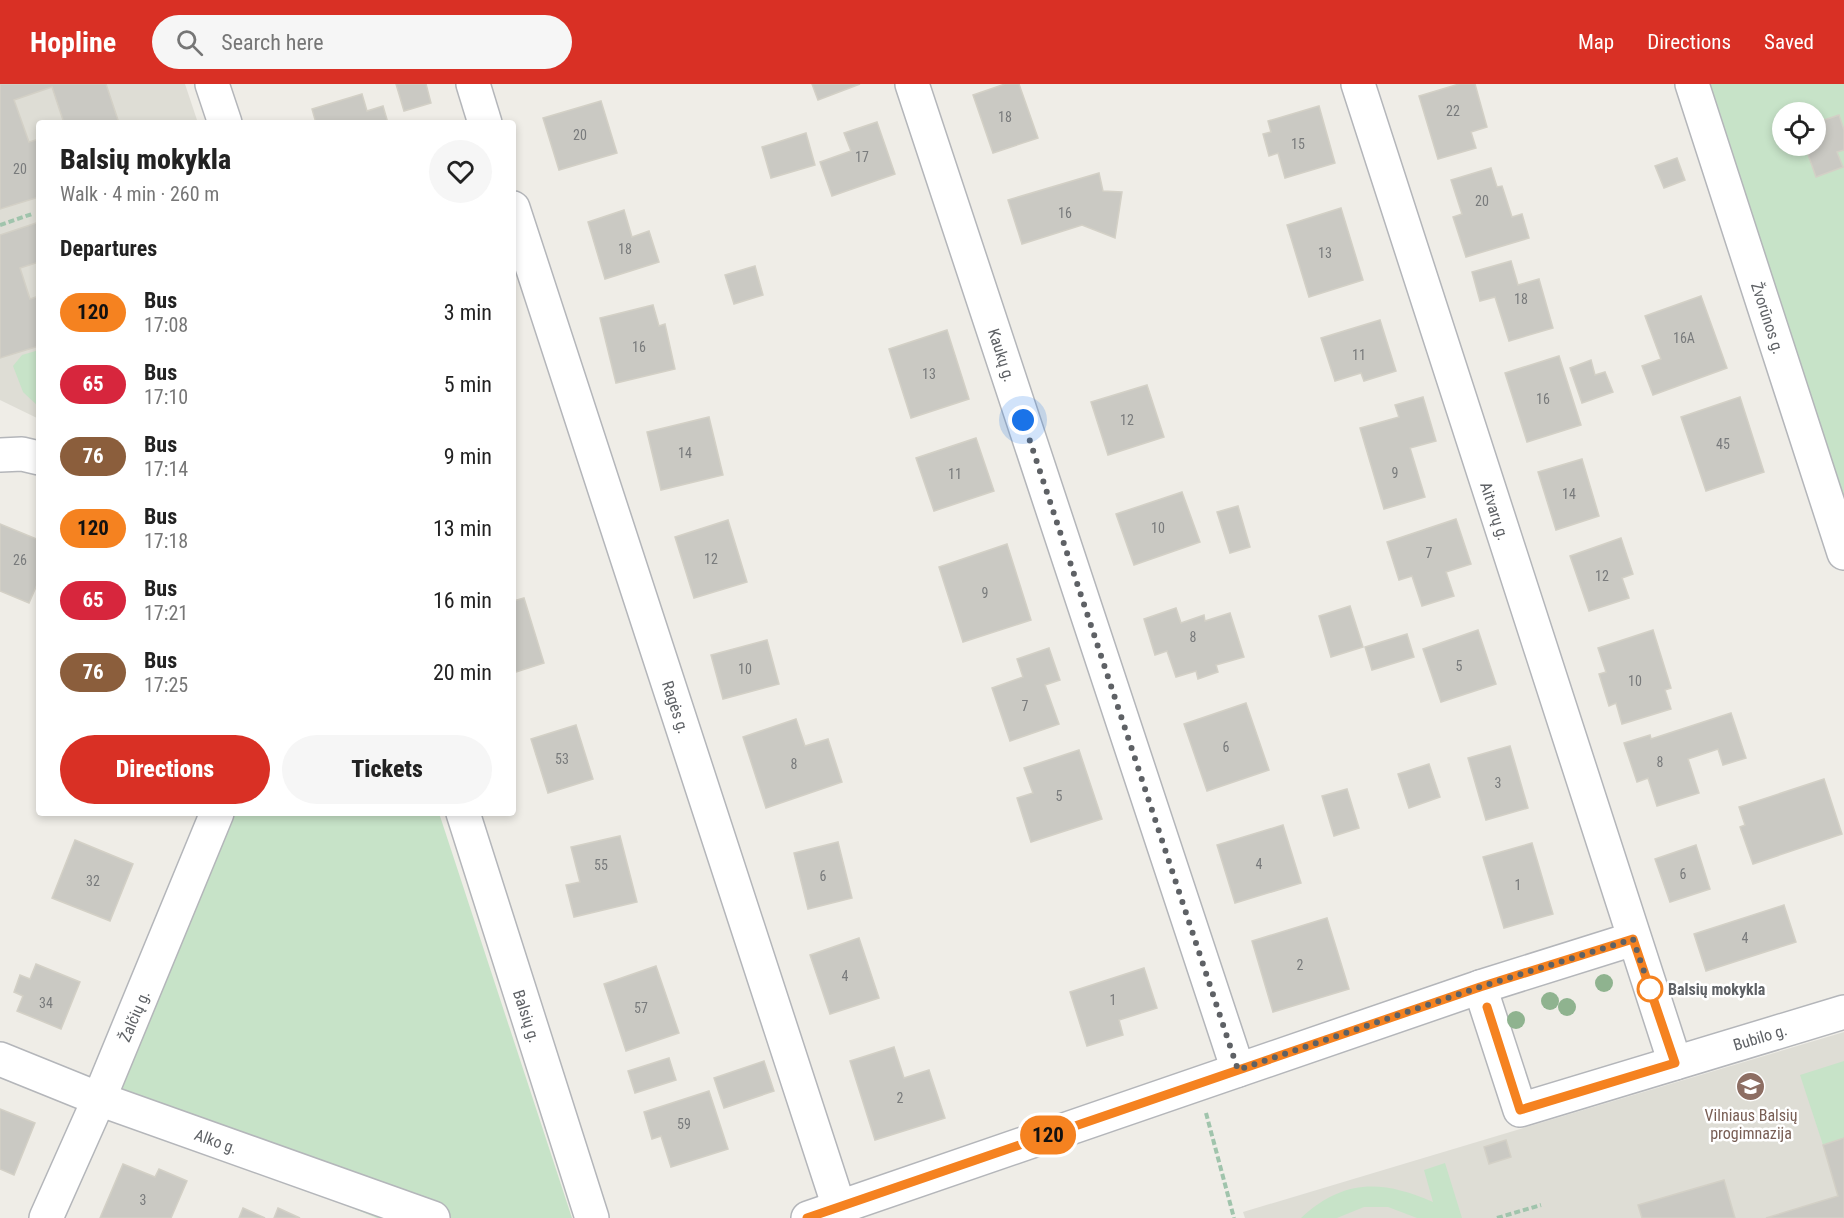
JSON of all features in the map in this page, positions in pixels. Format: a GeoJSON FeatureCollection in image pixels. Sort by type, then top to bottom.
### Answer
{"type":"FeatureCollection","features":[{"type":"Feature","properties":{"kind":"street"},"geometry":{"type":"LineString","coordinates":[[212,84],[224,120]]}},
{"type":"Feature","properties":{"kind":"street"},"geometry":{"type":"LineString","coordinates":[[473,84],[484,120]]}},
{"type":"Feature","properties":{"kind":"street","name":"Kaukų g."},"geometry":{"type":"LineString","coordinates":[[912,84],[1238,1070]]}},
{"type":"Feature","properties":{"kind":"street","name":"Aitvarų g."},"geometry":{"type":"LineString","coordinates":[[1358,84],[1633,939]]}},
{"type":"Feature","properties":{"kind":"street","name":"Žvorūnos g."},"geometry":{"type":"LineString","coordinates":[[1692,84],[1844,553]]}},
{"type":"Feature","properties":{"kind":"street","name":"Ragės g."},"geometry":{"type":"LineString","coordinates":[[516,217],[838,1207]]}},
{"type":"Feature","properties":{"kind":"street"},"geometry":{"type":"LineString","coordinates":[[0,455],[22,454],[36,457]]}},
{"type":"Feature","properties":{"kind":"street","name":"Žalčių g."},"geometry":{"type":"LineString","coordinates":[[46,1218],[99,1099],[216,816]]}},
{"type":"Feature","properties":{"kind":"street","name":"Balsių g."},"geometry":{"type":"LineString","coordinates":[[464,816],[592,1218]]}},
{"type":"Feature","properties":{"kind":"street"},"geometry":{"type":"LineString","coordinates":[[807,1218],[1480,987],[1633,939],[1675,1063]]}},
{"type":"Feature","properties":{"kind":"street","name":"Bubilo g."},"geometry":{"type":"LineString","coordinates":[[1480,987],[1520,1110],[1844,1012]]}},
{"type":"Feature","properties":{"kind":"street","name":"Alko g."},"geometry":{"type":"LineString","coordinates":[[0,1059],[99,1099],[433,1218]]}},
{"type":"Feature","properties":{"kind":"path"},"geometry":{"type":"LineString","coordinates":[[0,225],[32,214]]}},
{"type":"Feature","properties":{"kind":"path"},"geometry":{"type":"LineString","coordinates":[[1199,1083],[1234,1218]]}},
{"type":"Feature","properties":{"kind":"path"},"geometry":{"type":"LineString","coordinates":[[1497,1218],[1542,1205]]}},
{"type":"Feature","properties":{"kind":"shaded area"},"geometry":{"type":"Polygon","coordinates":[[[0,84],[185,84],[197,120],[36,120],[36,418],[0,400],[0,84]]]}},
{"type":"Feature","properties":{"kind":"shaded area","name":"Vilniaus Balsių progimnazija"},"geometry":{"type":"Polygon","coordinates":[[[1844,1032],[1844,1218],[1245,1218],[1243,1212],[1844,1032]]]}},
{"type":"Feature","properties":{"kind":"green space"},"geometry":{"type":"Polygon","coordinates":[[[1706,84],[1844,84],[1844,513],[1706,84]]]}},
{"type":"Feature","properties":{"kind":"green space"},"geometry":{"type":"Polygon","coordinates":[[[36,351],[36,404],[23,392],[13,366],[22,355],[36,351]]]}},
{"type":"Feature","properties":{"kind":"green space"},"geometry":{"type":"Polygon","coordinates":[[[231,816],[440,816],[572,1218],[377,1218],[109,1110],[190,922],[231,816]]]}},
{"type":"Feature","properties":{"kind":"green space"},"geometry":{"type":"Polygon","coordinates":[[[1844,1061],[1844,1138],[1823,1145],[1800,1075],[1844,1061]]]}},
{"type":"Feature","properties":{"kind":"green space"},"geometry":{"type":"Polygon","coordinates":[[[1445,1163],[1462,1218],[1417,1218],[1388,1207],[1364,1207],[1337,1218],[1301,1218],[1333,1196],[1364,1187],[1397,1190],[1433,1202],[1424,1170],[1445,1163]]]}},
{"type":"Feature","properties":{"kind":"building"},"geometry":{"type":"Polygon","coordinates":[[[0,84],[106,84],[118,120],[63,120],[52,87],[14,100],[29,142],[36,140],[36,198],[0,209],[0,84]]]}},
{"type":"Feature","properties":{"kind":"building"},"geometry":{"type":"Polygon","coordinates":[[[396,84],[426,84],[431,103],[404,111],[396,84]]]}},
{"type":"Feature","properties":{"kind":"building"},"geometry":{"type":"Polygon","coordinates":[[[812,84],[860,84],[818,100],[812,84]]]}},
{"type":"Feature","properties":{"kind":"building"},"geometry":{"type":"Polygon","coordinates":[[[1005,84],[1019,84],[1038,138],[993,153],[973,95],[1005,84]]]}},
{"type":"Feature","properties":{"kind":"building"},"geometry":{"type":"Polygon","coordinates":[[[1459,84],[1475,84],[1487,127],[1471,132],[1476,148],[1438,159],[1419,96],[1459,84]]]}},
{"type":"Feature","properties":{"kind":"building"},"geometry":{"type":"Polygon","coordinates":[[[362,94],[367,111],[383,106],[387,120],[315,120],[312,109],[362,94]]]}},
{"type":"Feature","properties":{"kind":"building"},"geometry":{"type":"Polygon","coordinates":[[[601,101],[617,153],[559,170],[543,118],[601,101]]]}},
{"type":"Feature","properties":{"kind":"building"},"geometry":{"type":"Polygon","coordinates":[[[1319,106],[1335,163],[1285,178],[1278,153],[1269,156],[1263,134],[1271,132],[1268,121],[1319,106]]]}},
{"type":"Feature","properties":{"kind":"building"},"geometry":{"type":"Polygon","coordinates":[[[1839,115],[1844,130],[1844,150],[1837,152],[1843,167],[1816,177],[1809,156],[1826,156],[1826,119],[1839,115]]]}},
{"type":"Feature","properties":{"kind":"building"},"geometry":{"type":"Polygon","coordinates":[[[877,122],[895,174],[832,196],[820,162],[851,151],[844,133],[877,122]]]}},
{"type":"Feature","properties":{"kind":"building"},"geometry":{"type":"Polygon","coordinates":[[[806,133],[815,165],[771,178],[762,147],[806,133]]]}},
{"type":"Feature","properties":{"kind":"building"},"geometry":{"type":"Polygon","coordinates":[[[1677,158],[1685,180],[1664,188],[1655,166],[1677,158]]]}},
{"type":"Feature","properties":{"kind":"building"},"geometry":{"type":"Polygon","coordinates":[[[1491,168],[1497,187],[1502,186],[1512,217],[1522,214],[1529,238],[1466,257],[1453,217],[1462,214],[1451,180],[1491,168]]]}},
{"type":"Feature","properties":{"kind":"building"},"geometry":{"type":"Polygon","coordinates":[[[1099,173],[1103,191],[1122,192],[1115,238],[1082,225],[1022,244],[1008,200],[1099,173]]]}},
{"type":"Feature","properties":{"kind":"building"},"geometry":{"type":"Polygon","coordinates":[[[1341,208],[1363,280],[1309,297],[1287,225],[1341,208]]]}},
{"type":"Feature","properties":{"kind":"building"},"geometry":{"type":"Polygon","coordinates":[[[624,210],[632,237],[649,231],[659,262],[605,279],[588,222],[624,210]]]}},
{"type":"Feature","properties":{"kind":"building"},"geometry":{"type":"Polygon","coordinates":[[[36,223],[36,263],[20,268],[30,299],[36,297],[36,347],[0,358],[0,235],[36,223]]]}},
{"type":"Feature","properties":{"kind":"building"},"geometry":{"type":"Polygon","coordinates":[[[1511,261],[1518,285],[1539,279],[1553,328],[1509,341],[1495,297],[1480,301],[1472,272],[1511,261]]]}},
{"type":"Feature","properties":{"kind":"building"},"geometry":{"type":"Polygon","coordinates":[[[755,266],[763,295],[734,304],[725,275],[755,266]]]}},
{"type":"Feature","properties":{"kind":"building"},"geometry":{"type":"Polygon","coordinates":[[[1701,296],[1727,368],[1653,395],[1642,366],[1661,359],[1645,316],[1701,296]]]}},
{"type":"Feature","properties":{"kind":"building"},"geometry":{"type":"Polygon","coordinates":[[[653,305],[659,326],[665,324],[675,369],[616,383],[600,318],[653,305]]]}},
{"type":"Feature","properties":{"kind":"building"},"geometry":{"type":"Polygon","coordinates":[[[1380,320],[1396,371],[1364,381],[1361,373],[1335,381],[1321,338],[1380,320]]]}},
{"type":"Feature","properties":{"kind":"building"},"geometry":{"type":"Polygon","coordinates":[[[947,330],[969,399],[911,418],[889,349],[947,330]]]}},
{"type":"Feature","properties":{"kind":"building"},"geometry":{"type":"Polygon","coordinates":[[[1559,356],[1581,425],[1527,442],[1505,373],[1559,356]]]}},
{"type":"Feature","properties":{"kind":"building"},"geometry":{"type":"Polygon","coordinates":[[[1591,360],[1595,375],[1605,372],[1613,392],[1582,403],[1570,368],[1591,360]]]}},
{"type":"Feature","properties":{"kind":"building"},"geometry":{"type":"Polygon","coordinates":[[[1147,385],[1164,437],[1108,455],[1091,402],[1147,385]]]}},
{"type":"Feature","properties":{"kind":"building"},"geometry":{"type":"Polygon","coordinates":[[[1423,397],[1436,441],[1410,448],[1425,497],[1384,509],[1360,428],[1399,417],[1395,405],[1423,397]]]}},
{"type":"Feature","properties":{"kind":"building"},"geometry":{"type":"Polygon","coordinates":[[[1740,397],[1764,472],[1706,491],[1681,417],[1740,397]]]}},
{"type":"Feature","properties":{"kind":"building"},"geometry":{"type":"Polygon","coordinates":[[[709,417],[723,475],[661,490],[647,432],[709,417]]]}},
{"type":"Feature","properties":{"kind":"building"},"geometry":{"type":"Polygon","coordinates":[[[976,438],[994,491],[934,511],[916,458],[976,438]]]}},
{"type":"Feature","properties":{"kind":"building"},"geometry":{"type":"Polygon","coordinates":[[[1582,459],[1599,516],[1556,530],[1538,472],[1582,459]]]}},
{"type":"Feature","properties":{"kind":"building"},"geometry":{"type":"Polygon","coordinates":[[[1182,492],[1200,542],[1134,565],[1116,514],[1182,492]]]}},
{"type":"Feature","properties":{"kind":"building"},"geometry":{"type":"Polygon","coordinates":[[[1238,506],[1250,547],[1230,553],[1217,512],[1238,506]]]}},
{"type":"Feature","properties":{"kind":"building"},"geometry":{"type":"Polygon","coordinates":[[[1456,519],[1471,564],[1446,572],[1454,596],[1422,606],[1412,576],[1399,580],[1387,542],[1456,519]]]}},
{"type":"Feature","properties":{"kind":"building"},"geometry":{"type":"Polygon","coordinates":[[[728,520],[747,582],[694,598],[675,537],[728,520]]]}},
{"type":"Feature","properties":{"kind":"building"},"geometry":{"type":"Polygon","coordinates":[[[0,524],[36,539],[36,587],[29,603],[0,591],[0,524]]]}},
{"type":"Feature","properties":{"kind":"building"},"geometry":{"type":"Polygon","coordinates":[[[1621,538],[1633,574],[1622,578],[1629,598],[1589,611],[1570,556],[1621,538]]]}},
{"type":"Feature","properties":{"kind":"building"},"geometry":{"type":"Polygon","coordinates":[[[1007,544],[1031,620],[963,642],[939,567],[1007,544]]]}},
{"type":"Feature","properties":{"kind":"building"},"geometry":{"type":"Polygon","coordinates":[[[524,598],[544,663],[516,672],[516,600],[524,598]]]}},
{"type":"Feature","properties":{"kind":"building"},"geometry":{"type":"Polygon","coordinates":[[[1350,606],[1363,647],[1331,657],[1319,616],[1350,606]]]}},
{"type":"Feature","properties":{"kind":"building"},"geometry":{"type":"Polygon","coordinates":[[[1176,608],[1181,623],[1204,615],[1205,621],[1230,613],[1244,657],[1216,665],[1218,672],[1198,679],[1196,671],[1176,677],[1167,651],[1155,655],[1144,619],[1176,608]]]}},
{"type":"Feature","properties":{"kind":"building"},"geometry":{"type":"Polygon","coordinates":[[[1478,630],[1496,684],[1441,702],[1423,649],[1478,630]]]}},
{"type":"Feature","properties":{"kind":"building"},"geometry":{"type":"Polygon","coordinates":[[[1653,630],[1671,688],[1665,690],[1671,709],[1622,724],[1616,703],[1609,706],[1599,674],[1606,672],[1598,648],[1653,630]]]}},
{"type":"Feature","properties":{"kind":"building"},"geometry":{"type":"Polygon","coordinates":[[[1407,634],[1414,657],[1372,670],[1365,647],[1407,634]]]}},
{"type":"Feature","properties":{"kind":"building"},"geometry":{"type":"Polygon","coordinates":[[[767,640],[779,684],[723,699],[711,655],[767,640]]]}},
{"type":"Feature","properties":{"kind":"building"},"geometry":{"type":"Polygon","coordinates":[[[1049,648],[1060,680],[1045,685],[1059,724],[1010,741],[992,688],[1023,677],[1017,659],[1049,648]]]}},
{"type":"Feature","properties":{"kind":"building"},"geometry":{"type":"Polygon","coordinates":[[[1246,703],[1269,770],[1207,791],[1184,724],[1246,703]]]}},
{"type":"Feature","properties":{"kind":"building"},"geometry":{"type":"Polygon","coordinates":[[[1731,713],[1746,758],[1723,765],[1718,749],[1688,759],[1699,793],[1657,806],[1648,778],[1637,782],[1624,743],[1650,735],[1651,739],[1731,713]]]}},
{"type":"Feature","properties":{"kind":"building"},"geometry":{"type":"Polygon","coordinates":[[[796,719],[805,746],[828,739],[842,782],[766,808],[743,737],[796,719]]]}},
{"type":"Feature","properties":{"kind":"building"},"geometry":{"type":"Polygon","coordinates":[[[576,725],[593,779],[548,793],[531,739],[576,725]]]}},
{"type":"Feature","properties":{"kind":"building"},"geometry":{"type":"Polygon","coordinates":[[[1510,746],[1528,808],[1486,820],[1468,758],[1510,746]]]}},
{"type":"Feature","properties":{"kind":"building"},"geometry":{"type":"Polygon","coordinates":[[[1079,750],[1102,819],[1031,842],[1017,798],[1033,793],[1024,768],[1079,750]]]}},
{"type":"Feature","properties":{"kind":"building"},"geometry":{"type":"Polygon","coordinates":[[[1429,764],[1440,797],[1409,808],[1398,774],[1429,764]]]}},
{"type":"Feature","properties":{"kind":"building"},"geometry":{"type":"Polygon","coordinates":[[[1824,779],[1842,834],[1753,864],[1740,827],[1745,825],[1739,807],[1824,779]]]}},
{"type":"Feature","properties":{"kind":"building"},"geometry":{"type":"Polygon","coordinates":[[[1347,789],[1359,828],[1334,836],[1322,796],[1347,789]]]}},
{"type":"Feature","properties":{"kind":"building"},"geometry":{"type":"Polygon","coordinates":[[[1283,825],[1301,883],[1235,903],[1217,845],[1283,825]]]}},
{"type":"Feature","properties":{"kind":"building"},"geometry":{"type":"Polygon","coordinates":[[[620,836],[637,902],[574,917],[566,885],[580,882],[571,847],[620,836]]]}},
{"type":"Feature","properties":{"kind":"building"},"geometry":{"type":"Polygon","coordinates":[[[75,840],[133,864],[110,921],[52,898],[75,840]]]}},
{"type":"Feature","properties":{"kind":"building"},"geometry":{"type":"Polygon","coordinates":[[[838,842],[852,898],[808,909],[794,853],[838,842]]]}},
{"type":"Feature","properties":{"kind":"building"},"geometry":{"type":"Polygon","coordinates":[[[1532,843],[1553,914],[1504,928],[1483,857],[1532,843]]]}},
{"type":"Feature","properties":{"kind":"building"},"geometry":{"type":"Polygon","coordinates":[[[1696,845],[1710,889],[1670,902],[1655,859],[1696,845]]]}},
{"type":"Feature","properties":{"kind":"building"},"geometry":{"type":"Polygon","coordinates":[[[1784,905],[1796,942],[1706,971],[1694,934],[1784,905]]]}},
{"type":"Feature","properties":{"kind":"building"},"geometry":{"type":"Polygon","coordinates":[[[1327,918],[1349,989],[1273,1012],[1252,941],[1327,918]]]}},
{"type":"Feature","properties":{"kind":"building"},"geometry":{"type":"Polygon","coordinates":[[[859,938],[879,998],[830,1014],[810,955],[859,938]]]}},
{"type":"Feature","properties":{"kind":"building"},"geometry":{"type":"Polygon","coordinates":[[[36,964],[80,982],[61,1029],[17,1011],[23,996],[14,992],[20,975],[30,979],[36,964]]]}},
{"type":"Feature","properties":{"kind":"building"},"geometry":{"type":"Polygon","coordinates":[[[656,966],[679,1033],[626,1051],[604,984],[656,966]]]}},
{"type":"Feature","properties":{"kind":"building"},"geometry":{"type":"Polygon","coordinates":[[[1144,968],[1157,1008],[1119,1020],[1123,1035],[1087,1046],[1070,992],[1144,968]]]}},
{"type":"Feature","properties":{"kind":"building"},"geometry":{"type":"Polygon","coordinates":[[[894,1047],[904,1078],[929,1070],[945,1118],[875,1140],[850,1061],[894,1047]]]}},
{"type":"Feature","properties":{"kind":"building"},"geometry":{"type":"Polygon","coordinates":[[[669,1058],[676,1080],[635,1093],[628,1071],[669,1058]]]}},
{"type":"Feature","properties":{"kind":"building"},"geometry":{"type":"Polygon","coordinates":[[[764,1061],[774,1091],[724,1108],[714,1078],[764,1061]]]}},
{"type":"Feature","properties":{"kind":"building"},"geometry":{"type":"Polygon","coordinates":[[[709,1091],[728,1149],[671,1167],[661,1136],[652,1139],[644,1112],[709,1091]]]}},
{"type":"Feature","properties":{"kind":"building"},"geometry":{"type":"Polygon","coordinates":[[[0,1109],[35,1123],[14,1175],[0,1169],[0,1109]]]}},
{"type":"Feature","properties":{"kind":"building"},"geometry":{"type":"Polygon","coordinates":[[[1844,1138],[1844,1218],[1766,1218],[1838,1196],[1823,1145],[1844,1138]]]}},
{"type":"Feature","properties":{"kind":"building"},"geometry":{"type":"Polygon","coordinates":[[[1506,1140],[1511,1157],[1489,1164],[1484,1147],[1506,1140]]]}},
{"type":"Feature","properties":{"kind":"building"},"geometry":{"type":"Polygon","coordinates":[[[123,1164],[155,1177],[159,1169],[187,1181],[171,1218],[100,1218],[123,1164]]]}},
{"type":"Feature","properties":{"kind":"building"},"geometry":{"type":"Polygon","coordinates":[[[1724,1180],[1735,1218],[1642,1218],[1638,1205],[1724,1180]]]}},
{"type":"Feature","properties":{"kind":"building"},"geometry":{"type":"Polygon","coordinates":[[[243,1208],[265,1218],[239,1218],[243,1208]]]}},
{"type":"Feature","properties":{"kind":"building"},"geometry":{"type":"Polygon","coordinates":[[[278,1208],[300,1218],[274,1218],[278,1208]]]}},
{"type":"Feature","properties":{"kind":"bus line","name":"120"},"geometry":{"type":"LineString","coordinates":[[807,1218],[1480,987],[1633,939],[1675,1063],[1520,1110],[1487,1007]]}},
{"type":"Feature","properties":{"kind":"place","name":"Balsių mokykla"},"geometry":{"type":"Point","coordinates":[1650,989]}},
{"type":"Feature","properties":{"kind":"place","name":"Vilniaus Balsių progimnazija"},"geometry":{"type":"Point","coordinates":[1751,1087]}},
{"type":"Feature","properties":{"kind":"route"},"geometry":{"type":"LineString","coordinates":[[1023,420],[1238,1070],[1480,987],[1633,939],[1650,989]]}}]}
